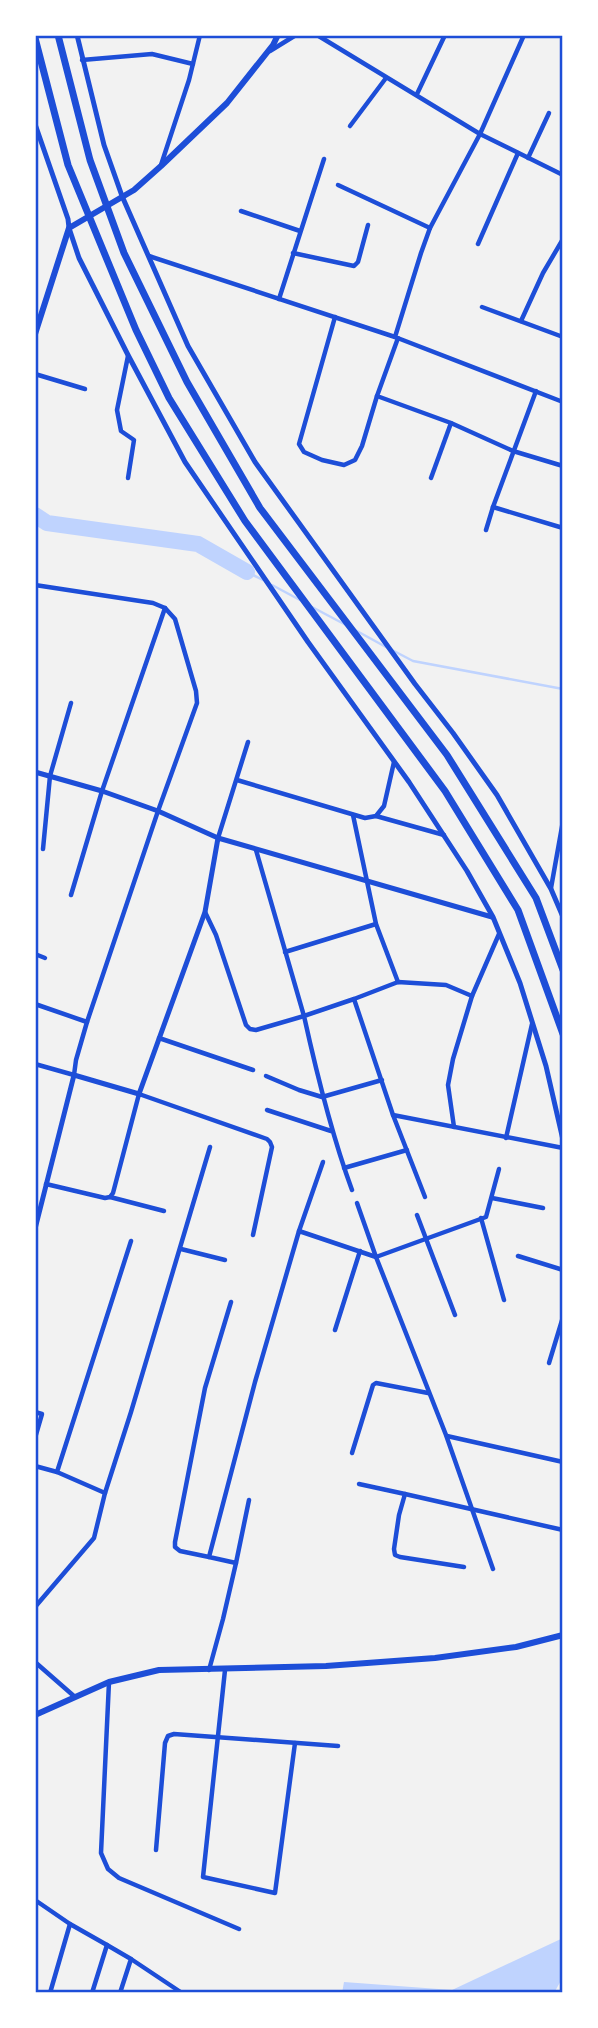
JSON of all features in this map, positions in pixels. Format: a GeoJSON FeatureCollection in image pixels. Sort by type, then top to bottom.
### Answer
{"type":"FeatureCollection","features":[{"type":"Feature","properties":{"kind":"highway"},"geometry":{"type":"LineString","coordinates":[[58,35],[90,160],[124,253],[187,382],[260,508],[447,755],[536,898],[563,970]]}},
{"type":"Feature","properties":{"kind":"highway"},"geometry":{"type":"LineString","coordinates":[[35,38],[68,165],[136,330],[169,398],[246,521],[445,791],[518,910],[563,1034]]}},
{"type":"Feature","properties":{"kind":"main road"},"geometry":{"type":"LineString","coordinates":[[35,334],[71,227],[134,190],[161,166],[227,103],[278,35]]}},
{"type":"Feature","properties":{"kind":"main road"},"geometry":{"type":"LineString","coordinates":[[35,1715],[109,1682],[159,1670],[326,1666],[435,1658],[516,1647],[563,1635]]}},
{"type":"Feature","properties":{"kind":"street"},"geometry":{"type":"LineString","coordinates":[[76,35],[118,198],[148,256],[188,346],[255,461],[498,795],[551,889],[563,917]]}},
{"type":"Feature","properties":{"kind":"street"},"geometry":{"type":"LineString","coordinates":[[161,166],[200,35]]}},
{"type":"Feature","properties":{"kind":"street"},"geometry":{"type":"LineString","coordinates":[[267,52],[296,35]]}},
{"type":"Feature","properties":{"kind":"street"},"geometry":{"type":"LineString","coordinates":[[317,35],[480,134],[563,175]]}},
{"type":"Feature","properties":{"kind":"street"},"geometry":{"type":"LineString","coordinates":[[417,94],[445,35]]}},
{"type":"Feature","properties":{"kind":"street"},"geometry":{"type":"LineString","coordinates":[[335,317],[299,444],[304,452],[344,465],[355,460],[362,446],[430,228],[480,134],[524,35]]}},
{"type":"Feature","properties":{"kind":"street"},"geometry":{"type":"LineString","coordinates":[[82,60],[152,54],[193,64]]}},
{"type":"Feature","properties":{"kind":"street"},"geometry":{"type":"LineString","coordinates":[[350,126],[386,78]]}},
{"type":"Feature","properties":{"kind":"street"},"geometry":{"type":"LineString","coordinates":[[528,158],[549,113]]}},
{"type":"Feature","properties":{"kind":"street"},"geometry":{"type":"LineString","coordinates":[[35,124],[79,258],[185,463],[394,761],[467,871],[493,917],[533,1023],[563,1140]]}},
{"type":"Feature","properties":{"kind":"street"},"geometry":{"type":"LineString","coordinates":[[478,243],[518,153]]}},
{"type":"Feature","properties":{"kind":"street"},"geometry":{"type":"LineString","coordinates":[[279,299],[324,159]]}},
{"type":"Feature","properties":{"kind":"street"},"geometry":{"type":"LineString","coordinates":[[338,185],[430,228]]}},
{"type":"Feature","properties":{"kind":"street"},"geometry":{"type":"LineString","coordinates":[[241,211],[300,231]]}},
{"type":"Feature","properties":{"kind":"street"},"geometry":{"type":"LineString","coordinates":[[293,253],[354,266],[358,262],[368,225]]}},
{"type":"Feature","properties":{"kind":"street"},"geometry":{"type":"LineString","coordinates":[[521,321],[543,273],[563,239]]}},
{"type":"Feature","properties":{"kind":"street"},"geometry":{"type":"LineString","coordinates":[[148,256],[397,338],[563,402]]}},
{"type":"Feature","properties":{"kind":"street"},"geometry":{"type":"LineString","coordinates":[[482,307],[563,337]]}},
{"type":"Feature","properties":{"kind":"street"},"geometry":{"type":"LineString","coordinates":[[128,355],[117,410],[121,431],[134,440],[128,478]]}},
{"type":"Feature","properties":{"kind":"street"},"geometry":{"type":"LineString","coordinates":[[35,374],[85,389]]}},
{"type":"Feature","properties":{"kind":"street"},"geometry":{"type":"LineString","coordinates":[[486,530],[536,391]]}},
{"type":"Feature","properties":{"kind":"street"},"geometry":{"type":"LineString","coordinates":[[377,396],[513,451],[563,466]]}},
{"type":"Feature","properties":{"kind":"street"},"geometry":{"type":"LineString","coordinates":[[431,478],[451,424]]}},
{"type":"Feature","properties":{"kind":"street"},"geometry":{"type":"LineString","coordinates":[[493,507],[563,528]]}},
{"type":"Feature","properties":{"kind":"street"},"geometry":{"type":"LineString","coordinates":[[35,584],[153,603],[165,608],[175,619],[197,703],[87,1022],[35,1229]]}},
{"type":"Feature","properties":{"kind":"street"},"geometry":{"type":"LineString","coordinates":[[71,895],[102,791],[165,608]]}},
{"type":"Feature","properties":{"kind":"street"},"geometry":{"type":"LineString","coordinates":[[43,849],[50,776],[71,703]]}},
{"type":"Feature","properties":{"kind":"street"},"geometry":{"type":"LineString","coordinates":[[110,1197],[114,1193],[139,1094],[205,912],[218,838],[248,742]]}},
{"type":"Feature","properties":{"kind":"street"},"geometry":{"type":"LineString","coordinates":[[376,816],[384,806],[394,761]]}},
{"type":"Feature","properties":{"kind":"street"},"geometry":{"type":"LineString","coordinates":[[35,772],[102,791],[158,811],[218,838],[493,917]]}},
{"type":"Feature","properties":{"kind":"street"},"geometry":{"type":"LineString","coordinates":[[236,780],[352,815],[365,818],[376,816],[444,836]]}},
{"type":"Feature","properties":{"kind":"street"},"geometry":{"type":"LineString","coordinates":[[352,815],[376,924],[398,982]]}},
{"type":"Feature","properties":{"kind":"street"},"geometry":{"type":"LineString","coordinates":[[551,889],[563,821]]}},
{"type":"Feature","properties":{"kind":"street"},"geometry":{"type":"LineString","coordinates":[[256,850],[304,1016],[322,1097],[352,1190]]}},
{"type":"Feature","properties":{"kind":"street"},"geometry":{"type":"LineString","coordinates":[[205,912],[216,935],[246,1025],[250,1029],[256,1030],[304,1016],[398,982],[446,985],[472,996]]}},
{"type":"Feature","properties":{"kind":"street"},"geometry":{"type":"LineString","coordinates":[[285,952],[376,924]]}},
{"type":"Feature","properties":{"kind":"street"},"geometry":{"type":"LineString","coordinates":[[454,1127],[448,1085],[453,1059],[472,996],[500,934]]}},
{"type":"Feature","properties":{"kind":"street"},"geometry":{"type":"LineString","coordinates":[[35,954],[46,958]]}},
{"type":"Feature","properties":{"kind":"street"},"geometry":{"type":"LineString","coordinates":[[354,999],[393,1115],[425,1197]]}},
{"type":"Feature","properties":{"kind":"street"},"geometry":{"type":"LineString","coordinates":[[35,1004],[87,1022]]}},
{"type":"Feature","properties":{"kind":"street"},"geometry":{"type":"LineString","coordinates":[[506,1138],[533,1023]]}},
{"type":"Feature","properties":{"kind":"street"},"geometry":{"type":"LineString","coordinates":[[159,1038],[253,1070]]}},
{"type":"Feature","properties":{"kind":"street"},"geometry":{"type":"LineString","coordinates":[[35,1064],[139,1094],[267,1139],[272,1147],[253,1235]]}},
{"type":"Feature","properties":{"kind":"street"},"geometry":{"type":"LineString","coordinates":[[266,1076],[322,1097],[382,1080]]}},
{"type":"Feature","properties":{"kind":"street"},"geometry":{"type":"LineString","coordinates":[[267,1110],[332,1131]]}},
{"type":"Feature","properties":{"kind":"street"},"geometry":{"type":"LineString","coordinates":[[393,1115],[563,1148]]}},
{"type":"Feature","properties":{"kind":"street"},"geometry":{"type":"LineString","coordinates":[[35,1607],[94,1538],[105,1493],[210,1147]]}},
{"type":"Feature","properties":{"kind":"street"},"geometry":{"type":"LineString","coordinates":[[344,1168],[407,1150]]}},
{"type":"Feature","properties":{"kind":"street"},"geometry":{"type":"LineString","coordinates":[[209,1557],[255,1382],[299,1231],[323,1162]]}},
{"type":"Feature","properties":{"kind":"street"},"geometry":{"type":"LineString","coordinates":[[299,1231],[376,1257],[487,1215],[499,1169]]}},
{"type":"Feature","properties":{"kind":"street"},"geometry":{"type":"LineString","coordinates":[[45,1184],[164,1211]]}},
{"type":"Feature","properties":{"kind":"street"},"geometry":{"type":"LineString","coordinates":[[492,1198],[543,1208]]}},
{"type":"Feature","properties":{"kind":"street"},"geometry":{"type":"LineString","coordinates":[[357,1203],[494,1569]]}},
{"type":"Feature","properties":{"kind":"street"},"geometry":{"type":"LineString","coordinates":[[417,1215],[455,1315]]}},
{"type":"Feature","properties":{"kind":"street"},"geometry":{"type":"LineString","coordinates":[[481,1218],[504,1300]]}},
{"type":"Feature","properties":{"kind":"street"},"geometry":{"type":"LineString","coordinates":[[57,1472],[131,1241]]}},
{"type":"Feature","properties":{"kind":"street"},"geometry":{"type":"LineString","coordinates":[[181,1249],[225,1260]]}},
{"type":"Feature","properties":{"kind":"street"},"geometry":{"type":"LineString","coordinates":[[335,1330],[360,1251]]}},
{"type":"Feature","properties":{"kind":"street"},"geometry":{"type":"LineString","coordinates":[[518,1256],[563,1270]]}},
{"type":"Feature","properties":{"kind":"street"},"geometry":{"type":"LineString","coordinates":[[231,1302],[205,1388],[175,1547],[180,1551],[236,1563]]}},
{"type":"Feature","properties":{"kind":"street"},"geometry":{"type":"LineString","coordinates":[[549,1363],[563,1317]]}},
{"type":"Feature","properties":{"kind":"street"},"geometry":{"type":"LineString","coordinates":[[352,1453],[373,1385],[376,1383],[429,1394]]}},
{"type":"Feature","properties":{"kind":"street"},"geometry":{"type":"LineString","coordinates":[[35,1412],[42,1414],[35,1438]]}},
{"type":"Feature","properties":{"kind":"street"},"geometry":{"type":"LineString","coordinates":[[446,1435],[563,1462]]}},
{"type":"Feature","properties":{"kind":"street"},"geometry":{"type":"LineString","coordinates":[[35,1466],[57,1472],[105,1493]]}},
{"type":"Feature","properties":{"kind":"street"},"geometry":{"type":"LineString","coordinates":[[359,1484],[563,1530]]}},
{"type":"Feature","properties":{"kind":"street"},"geometry":{"type":"LineString","coordinates":[[405,1494],[399,1515],[394,1549],[396,1555],[464,1567]]}},
{"type":"Feature","properties":{"kind":"street"},"geometry":{"type":"LineString","coordinates":[[209,1670],[249,1500]]}},
{"type":"Feature","properties":{"kind":"street"},"geometry":{"type":"LineString","coordinates":[[35,1662],[75,1697]]}},
{"type":"Feature","properties":{"kind":"street"},"geometry":{"type":"LineString","coordinates":[[225,1670],[203,1877],[275,1893],[295,1743]]}},
{"type":"Feature","properties":{"kind":"street"},"geometry":{"type":"LineString","coordinates":[[109,1682],[101,1853],[107,1869],[119,1878],[239,1929]]}},
{"type":"Feature","properties":{"kind":"street"},"geometry":{"type":"LineString","coordinates":[[156,1850],[165,1742],[168,1736],[174,1734],[338,1746]]}},
{"type":"Feature","properties":{"kind":"street"},"geometry":{"type":"LineString","coordinates":[[35,1900],[182,1993]]}},
{"type":"Feature","properties":{"kind":"street"},"geometry":{"type":"LineString","coordinates":[[50,1993],[70,1924]]}},
{"type":"Feature","properties":{"kind":"street"},"geometry":{"type":"LineString","coordinates":[[92,1993],[107,1945]]}},
{"type":"Feature","properties":{"kind":"street"},"geometry":{"type":"LineString","coordinates":[[120,1993],[131,1959]]}},
{"type":"Feature","properties":{"kind":"water"},"geometry":{"type":"Polygon","coordinates":[[[563,1938],[563,1977],[554,1993],[342,1993],[344,1982],[452,1990],[563,1938]]]}},
{"type":"Feature","properties":{"kind":"waterway"},"geometry":{"type":"LineString","coordinates":[[35,515],[47,523],[198,544],[247,572]]}},
{"type":"Feature","properties":{"kind":"waterway"},"geometry":{"type":"LineString","coordinates":[[247,572],[263,580]]}},
{"type":"Feature","properties":{"kind":"waterway"},"geometry":{"type":"LineString","coordinates":[[272,585],[300,600]]}},
{"type":"Feature","properties":{"kind":"waterway"},"geometry":{"type":"LineString","coordinates":[[312,607],[346,625]]}},
{"type":"Feature","properties":{"kind":"waterway"},"geometry":{"type":"LineString","coordinates":[[355,630],[386,647]]}},
{"type":"Feature","properties":{"kind":"waterway"},"geometry":{"type":"LineString","coordinates":[[392,650],[413,661],[563,689]]}}]}
